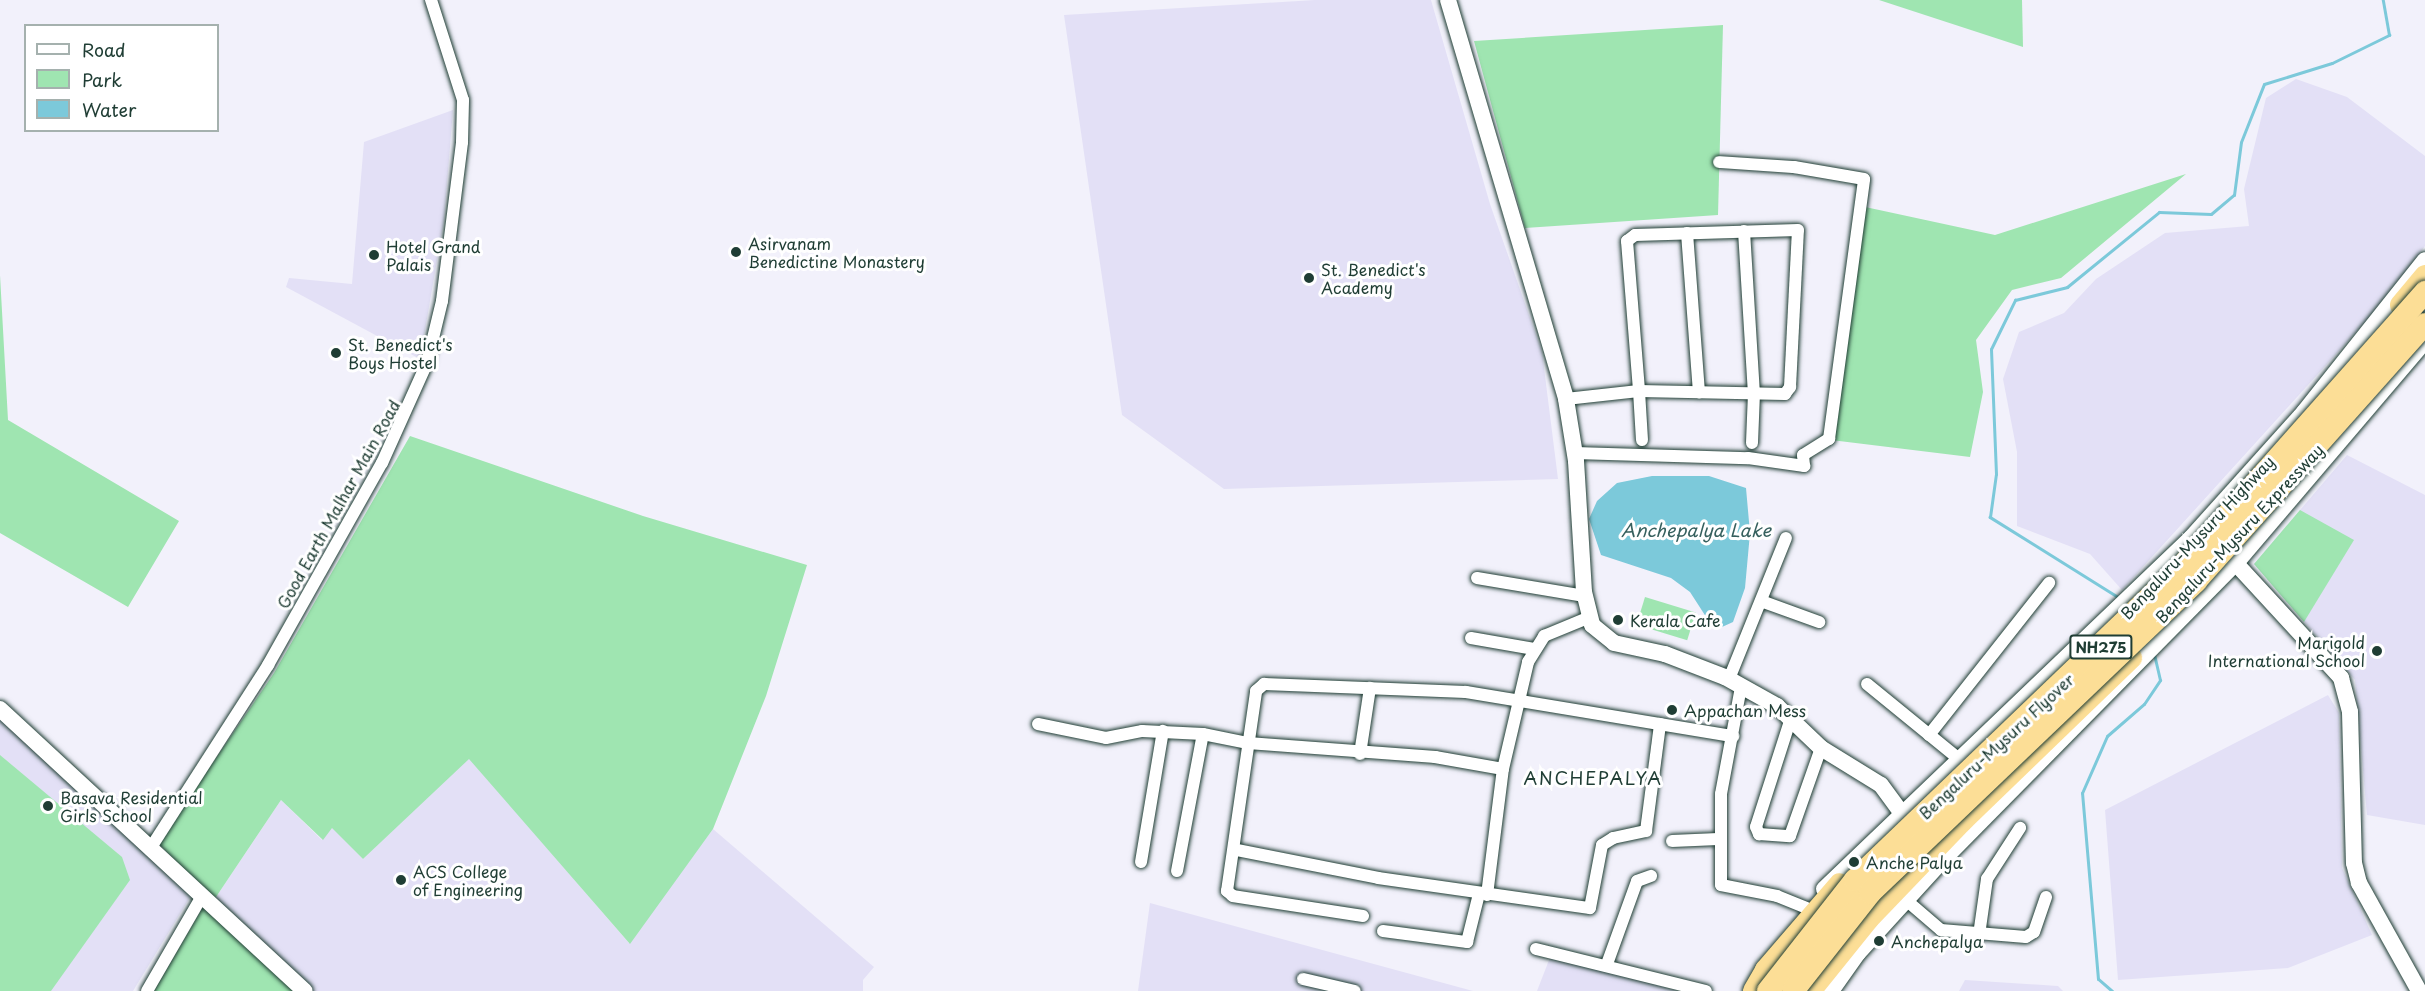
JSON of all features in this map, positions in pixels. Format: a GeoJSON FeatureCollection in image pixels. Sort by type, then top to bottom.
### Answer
{"type":"FeatureCollection","features":[{"type":"Feature","properties":{"kind":"highway","name":"Bengaluru-Mysuru Highway"},"geometry":{"type":"LineString","coordinates":[[1754,991],[1766,970],[1815,912],[1903,819],[2158,577],[2267,464],[2425,276]]}},
{"type":"Feature","properties":{"kind":"highway","name":"Bengaluru-Mysuru Flyover"},"geometry":{"type":"LineString","coordinates":[[1768,991],[1855,880],[2181,567],[2425,292]]}},
{"type":"Feature","properties":{"kind":"highway","name":"Bengaluru-Mysuru Expressway"},"geometry":{"type":"LineString","coordinates":[[1793,991],[1869,893],[2196,582],[2425,324]]}},
{"type":"Feature","properties":{"kind":"highway","name":"Bengaluru-Mysuru Expressway"},"geometry":{"type":"LineString","coordinates":[[1810,991],[1827,966],[2195,600],[2233,559],[2425,334]]}},
{"type":"Feature","properties":{"kind":"street","name":"Good Earth Malhar Main Road"},"geometry":{"type":"LineString","coordinates":[[150,849],[291,624],[382,463],[427,363],[455,221],[463,100],[431,0]]}},
{"type":"Feature","properties":{"kind":"street"},"geometry":{"type":"LineString","coordinates":[[1448,0],[1566,399],[1575,453],[1585,596],[1592,625],[1614,643],[1665,654],[1735,683],[1776,706],[1821,748],[1881,785],[1903,819],[1935,859]]}},
{"type":"Feature","properties":{"kind":"street"},"geometry":{"type":"LineString","coordinates":[[1575,453],[1748,458],[1804,466],[1803,455],[1829,439],[1864,179],[1794,167],[1719,162]]}},
{"type":"Feature","properties":{"kind":"street"},"geometry":{"type":"LineString","coordinates":[[1566,399],[1639,391],[1754,393],[1778,396],[1790,387],[1800,234],[1796,229],[1635,235],[1627,241],[1639,391],[1642,440]]}},
{"type":"Feature","properties":{"kind":"street"},"geometry":{"type":"LineString","coordinates":[[1744,231],[1754,393],[1752,443]]}},
{"type":"Feature","properties":{"kind":"street"},"geometry":{"type":"LineString","coordinates":[[1687,233],[1699,393]]}},
{"type":"Feature","properties":{"kind":"street","name":"NH275"},"geometry":{"type":"LineString","coordinates":[[2158,577],[2304,412],[2425,260]]}},
{"type":"Feature","properties":{"kind":"street","name":"Bengaluru-Mysuru Expressway"},"geometry":{"type":"LineString","coordinates":[[2233,559],[2425,341]]}},
{"type":"Feature","properties":{"kind":"street"},"geometry":{"type":"LineString","coordinates":[[1786,538],[1761,601],[1735,683],[1732,736],[1718,839],[1724,889],[1778,896],[1807,908]]}},
{"type":"Feature","properties":{"kind":"street"},"geometry":{"type":"LineString","coordinates":[[2233,559],[2341,678],[2350,712],[2354,862],[2359,883],[2419,991]]}},
{"type":"Feature","properties":{"kind":"street"},"geometry":{"type":"LineString","coordinates":[[1477,578],[1585,596]]}},
{"type":"Feature","properties":{"kind":"street"},"geometry":{"type":"LineString","coordinates":[[1929,735],[2049,583]]}},
{"type":"Feature","properties":{"kind":"street"},"geometry":{"type":"LineString","coordinates":[[1761,601],[1819,622]]}},
{"type":"Feature","properties":{"kind":"street"},"geometry":{"type":"LineString","coordinates":[[1383,931],[1467,942],[1483,895],[1517,698],[1534,649],[1544,636],[1590,617]]}},
{"type":"Feature","properties":{"kind":"street"},"geometry":{"type":"LineString","coordinates":[[1470,638],[1534,649]]}},
{"type":"Feature","properties":{"kind":"street"},"geometry":{"type":"LineString","coordinates":[[1363,916],[1230,895],[1226,887],[1237,850],[1256,690],[1264,684],[1370,688],[1517,698],[1732,736]]}},
{"type":"Feature","properties":{"kind":"street"},"geometry":{"type":"LineString","coordinates":[[1867,684],[1962,762]]}},
{"type":"Feature","properties":{"kind":"street"},"geometry":{"type":"LineString","coordinates":[[1360,754],[1370,688]]}},
{"type":"Feature","properties":{"kind":"street"},"geometry":{"type":"LineString","coordinates":[[0,709],[305,991]]}},
{"type":"Feature","properties":{"kind":"street"},"geometry":{"type":"LineString","coordinates":[[1790,721],[1756,827],[1759,834],[1790,836],[1821,748]]}},
{"type":"Feature","properties":{"kind":"street"},"geometry":{"type":"LineString","coordinates":[[1038,724],[1106,738],[1163,731],[1203,734],[1248,743],[1360,754],[1435,757],[1503,769]]}},
{"type":"Feature","properties":{"kind":"street"},"geometry":{"type":"LineString","coordinates":[[1237,850],[1483,895],[1590,908],[1602,845],[1613,838],[1646,831],[1660,724]]}},
{"type":"Feature","properties":{"kind":"street"},"geometry":{"type":"LineString","coordinates":[[1142,862],[1163,731]]}},
{"type":"Feature","properties":{"kind":"street"},"geometry":{"type":"LineString","coordinates":[[1177,872],[1203,734]]}},
{"type":"Feature","properties":{"kind":"street","name":"NH275"},"geometry":{"type":"LineString","coordinates":[[1743,991],[1807,908],[1903,819]]}},
{"type":"Feature","properties":{"kind":"street"},"geometry":{"type":"LineString","coordinates":[[1979,935],[1987,879],[2020,828]]}},
{"type":"Feature","properties":{"kind":"street"},"geometry":{"type":"LineString","coordinates":[[1672,841],[1718,839]]}},
{"type":"Feature","properties":{"kind":"street","name":"Bengaluru-Mysuru Expressway"},"geometry":{"type":"LineString","coordinates":[[1831,991],[1858,953],[1906,900],[1935,859]]}},
{"type":"Feature","properties":{"kind":"street"},"geometry":{"type":"LineString","coordinates":[[1607,964],[1637,881],[1651,876]]}},
{"type":"Feature","properties":{"kind":"street"},"geometry":{"type":"LineString","coordinates":[[147,991],[202,896]]}},
{"type":"Feature","properties":{"kind":"street"},"geometry":{"type":"LineString","coordinates":[[1906,900],[1941,930],[1979,935],[2031,935],[2046,897]]}},
{"type":"Feature","properties":{"kind":"street"},"geometry":{"type":"LineString","coordinates":[[1536,949],[1607,964],[1706,991]]}},
{"type":"Feature","properties":{"kind":"street"},"geometry":{"type":"LineString","coordinates":[[1303,979],[1355,991]]}},
{"type":"Feature","properties":{"kind":"shaded area","name":"St. Benedict's Academy"},"geometry":{"type":"Polygon","coordinates":[[[1315,0],[1431,0],[1490,204],[1542,352],[1558,479],[1224,489],[1122,415],[1064,15],[1315,0]]]}},
{"type":"Feature","properties":{"kind":"shaded area"},"geometry":{"type":"Polygon","coordinates":[[[2296,79],[2347,97],[2425,156],[2425,246],[2385,300],[2122,590],[2090,554],[2017,526],[2017,452],[2003,379],[2019,332],[2064,313],[2096,279],[2165,233],[2249,226],[2244,189],[2266,98],[2296,79]]]}},
{"type":"Feature","properties":{"kind":"shaded area"},"geometry":{"type":"Polygon","coordinates":[[[453,110],[444,220],[420,359],[286,287],[289,278],[352,284],[364,142],[453,110]]]}},
{"type":"Feature","properties":{"kind":"shaded area","name":"Marigold International School"},"geometry":{"type":"Polygon","coordinates":[[[2347,455],[2425,495],[2425,825],[2367,815],[2355,680],[2254,564],[2347,455]]]}},
{"type":"Feature","properties":{"kind":"shaded area"},"geometry":{"type":"Polygon","coordinates":[[[2328,695],[2339,713],[2342,868],[2372,935],[2288,968],[2118,980],[2105,810],[2328,695]]]}},
{"type":"Feature","properties":{"kind":"shaded area","name":"Basava Residential Girls School"},"geometry":{"type":"Polygon","coordinates":[[[0,718],[192,894],[133,991],[0,991],[0,718]]]}},
{"type":"Feature","properties":{"kind":"shaded area","name":"ACS College of Engineering"},"geometry":{"type":"Polygon","coordinates":[[[469,758],[629,943],[713,829],[874,967],[863,980],[863,991],[311,991],[214,900],[281,800],[322,840],[332,827],[363,859],[469,758]]]}},
{"type":"Feature","properties":{"kind":"shaded area"},"geometry":{"type":"Polygon","coordinates":[[[1150,903],[1473,991],[1138,991],[1150,903]]]}},
{"type":"Feature","properties":{"kind":"shaded area"},"geometry":{"type":"Polygon","coordinates":[[[1551,955],[1677,991],[1537,991],[1551,955]]]}},
{"type":"Feature","properties":{"kind":"shaded area"},"geometry":{"type":"Polygon","coordinates":[[[1965,980],[2058,986],[2063,991],[1959,991],[1965,980]]]}},
{"type":"Feature","properties":{"kind":"green space"},"geometry":{"type":"Polygon","coordinates":[[[1879,0],[2022,0],[2023,47],[1879,0]]]}},
{"type":"Feature","properties":{"kind":"green space"},"geometry":{"type":"Polygon","coordinates":[[[1723,25],[1718,215],[1525,228],[1474,41],[1723,25]]]}},
{"type":"Feature","properties":{"kind":"green space"},"geometry":{"type":"Polygon","coordinates":[[[2186,174],[2061,278],[2012,290],[1976,340],[1983,392],[1970,457],[1831,440],[1856,205],[1995,235],[2186,174]]]}},
{"type":"Feature","properties":{"kind":"green space"},"geometry":{"type":"Polygon","coordinates":[[[0,275],[8,420],[179,521],[128,607],[0,533],[0,275]]]}},
{"type":"Feature","properties":{"kind":"green space"},"geometry":{"type":"Polygon","coordinates":[[[410,436],[643,516],[807,565],[766,696],[713,829],[630,944],[469,759],[363,859],[332,828],[323,840],[281,800],[214,900],[158,843],[274,673],[410,436]]]}},
{"type":"Feature","properties":{"kind":"green space"},"geometry":{"type":"Polygon","coordinates":[[[2300,510],[2354,540],[2304,622],[2254,564],[2300,510]]]}},
{"type":"Feature","properties":{"kind":"green space"},"geometry":{"type":"Polygon","coordinates":[[[1645,597],[1696,612],[1687,640],[1637,625],[1645,597]]]}},
{"type":"Feature","properties":{"kind":"green space"},"geometry":{"type":"Polygon","coordinates":[[[0,755],[122,857],[130,880],[51,991],[0,991],[0,755]]]}},
{"type":"Feature","properties":{"kind":"green space"},"geometry":{"type":"Polygon","coordinates":[[[203,907],[293,991],[154,991],[203,907]]]}},
{"type":"Feature","properties":{"kind":"water","name":"Anchepalya Lake"},"geometry":{"type":"Polygon","coordinates":[[[1652,476],[1709,476],[1746,488],[1750,533],[1745,588],[1733,622],[1722,627],[1710,623],[1690,592],[1671,578],[1601,555],[1589,519],[1597,501],[1617,483],[1652,476]]]}},
{"type":"Feature","properties":{"kind":"waterway"},"geometry":{"type":"LineString","coordinates":[[2121,599],[1990,517],[1996,474],[1991,349],[2015,300],[2067,287],[2159,212],[2211,214],[2234,195],[2241,142],[2264,84],[2332,63],[2389,35],[2383,0]]}},
{"type":"Feature","properties":{"kind":"waterway"},"geometry":{"type":"LineString","coordinates":[[2112,991],[2098,979],[2082,793],[2107,736],[2144,704],[2160,680],[2154,653]]}},
{"type":"Feature","properties":{"kind":"place","name":"Asirvanam Benedictine Monastery"},"geometry":{"type":"Point","coordinates":[736,252]}},
{"type":"Feature","properties":{"kind":"place","name":"Hotel Grand Palais"},"geometry":{"type":"Point","coordinates":[374,255]}},
{"type":"Feature","properties":{"kind":"place","name":"St. Benedict's Academy"},"geometry":{"type":"Point","coordinates":[1309,278]}},
{"type":"Feature","properties":{"kind":"place","name":"St. Benedict's Boys Hostel"},"geometry":{"type":"Point","coordinates":[336,353]}},
{"type":"Feature","properties":{"kind":"place","name":"Kerala Cafe"},"geometry":{"type":"Point","coordinates":[1618,620]}},
{"type":"Feature","properties":{"kind":"place","name":"Marigold International School"},"geometry":{"type":"Point","coordinates":[2377,651]}},
{"type":"Feature","properties":{"kind":"place","name":"Appachan Mess"},"geometry":{"type":"Point","coordinates":[1672,710]}},
{"type":"Feature","properties":{"kind":"place","name":"Basava Residential Girls School"},"geometry":{"type":"Point","coordinates":[48,806]}},
{"type":"Feature","properties":{"kind":"place","name":"Anche Palya"},"geometry":{"type":"Point","coordinates":[1854,862]}},
{"type":"Feature","properties":{"kind":"place","name":"ACS College of Engineering"},"geometry":{"type":"Point","coordinates":[401,880]}},
{"type":"Feature","properties":{"kind":"place","name":"Anchepalya"},"geometry":{"type":"Point","coordinates":[1879,941]}},
{"type":"Feature","properties":{"kind":"district","name":"ANCHEPALYA"},"geometry":{"type":"Point","coordinates":[1593,778]}}]}
